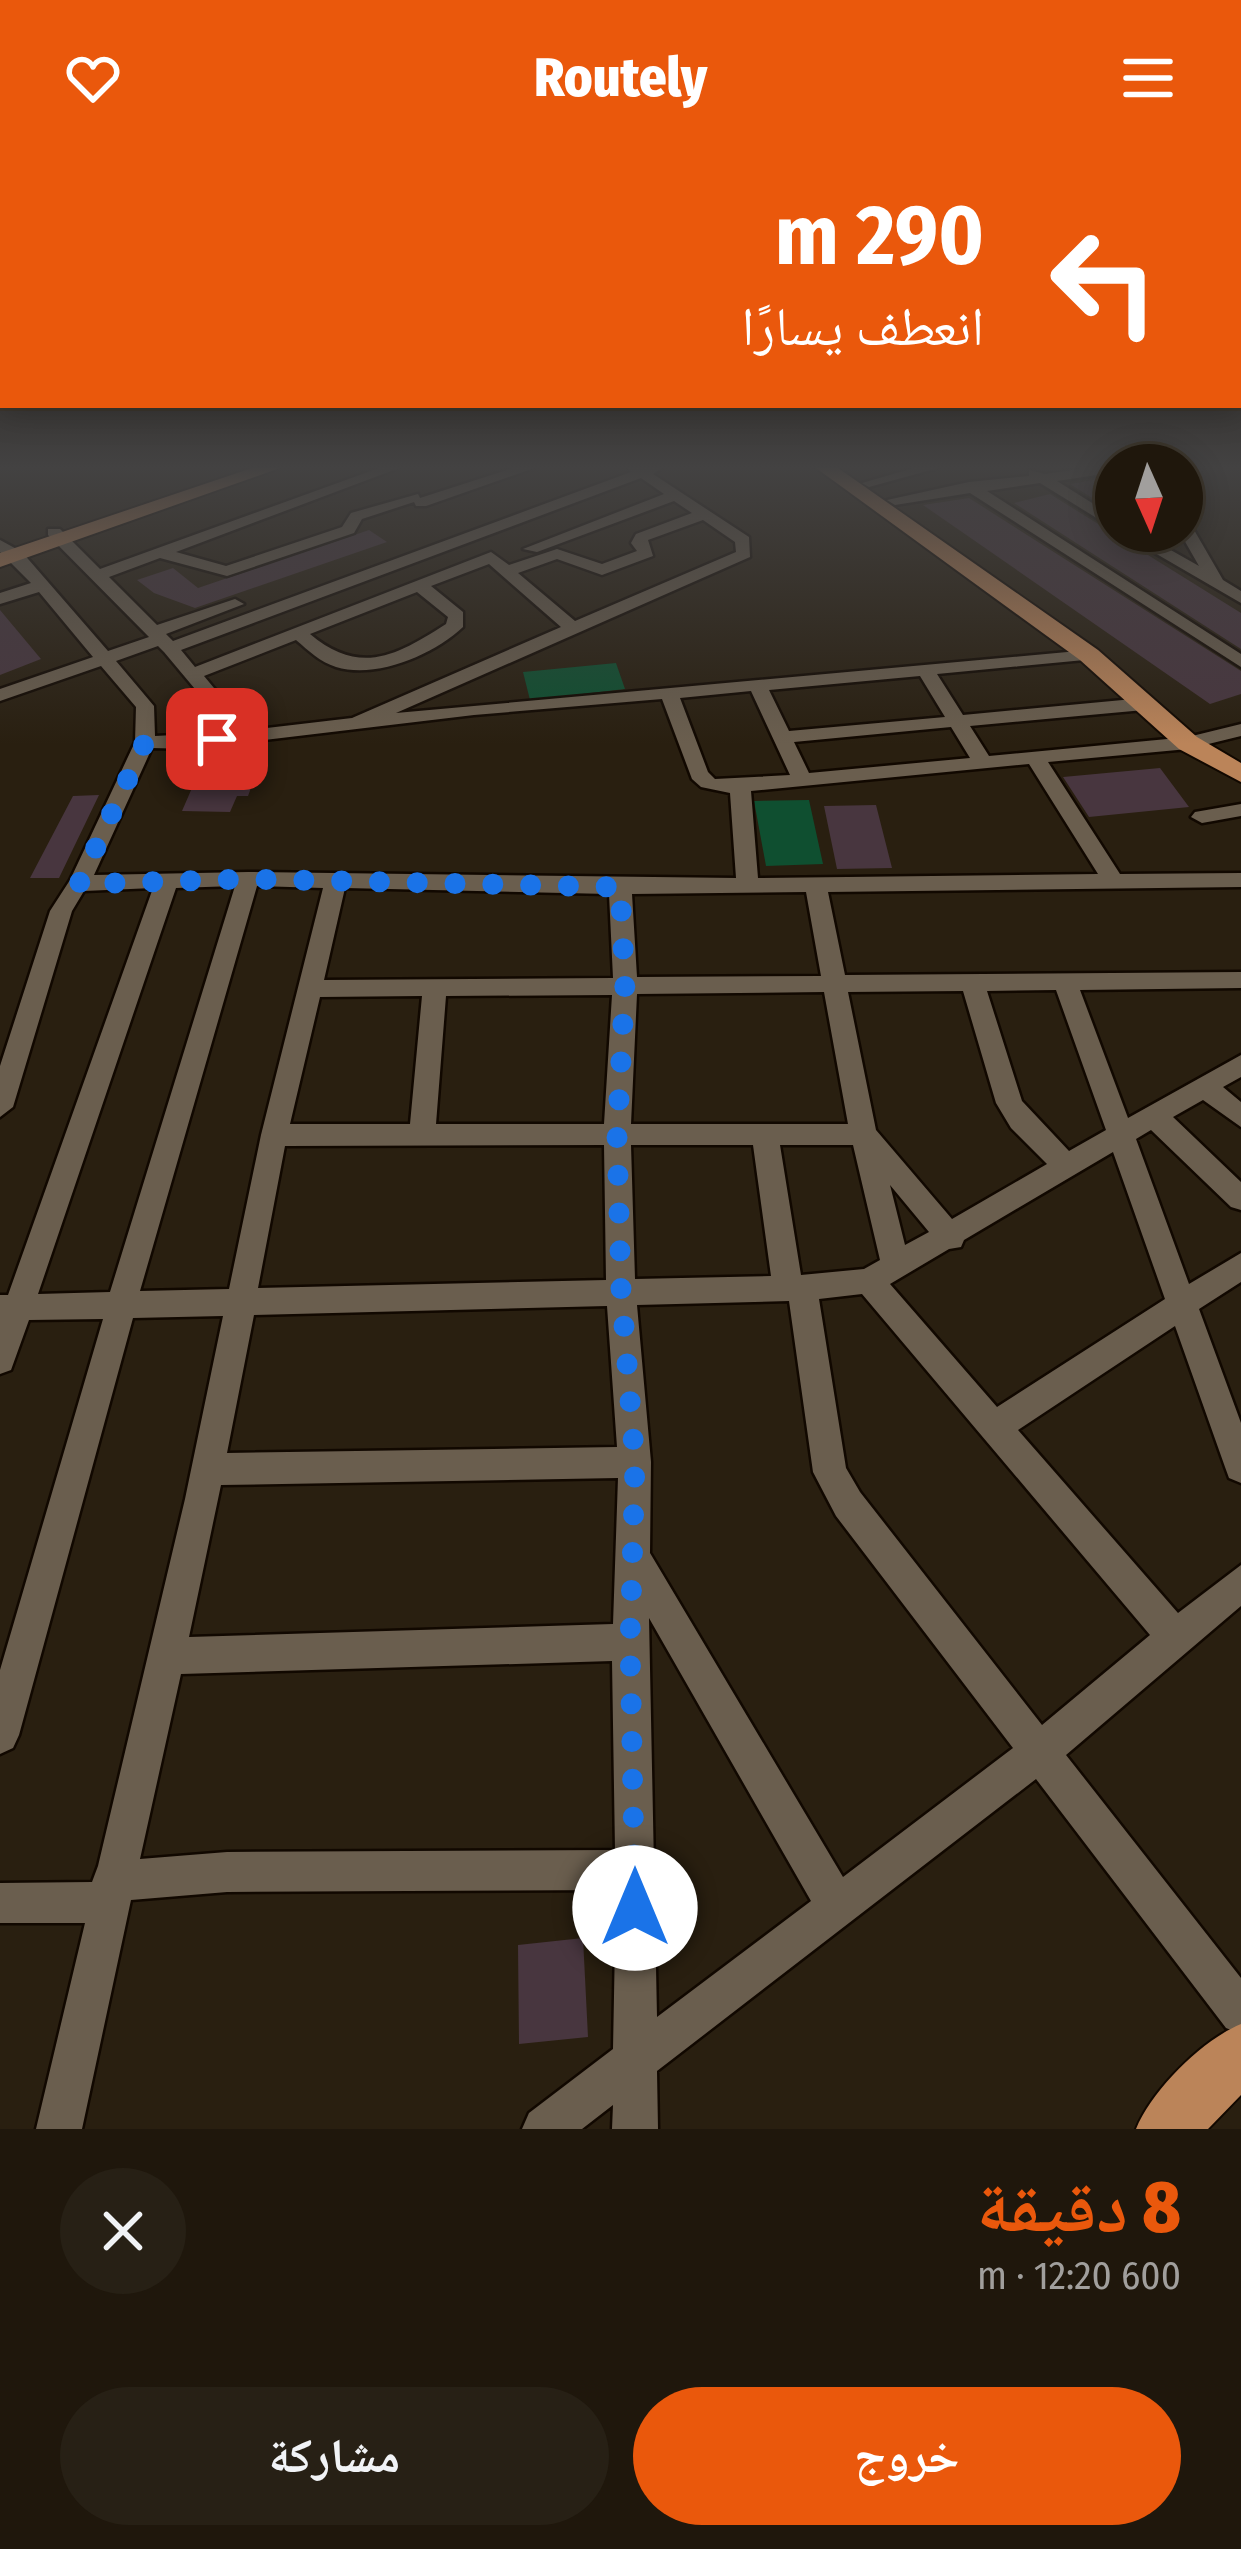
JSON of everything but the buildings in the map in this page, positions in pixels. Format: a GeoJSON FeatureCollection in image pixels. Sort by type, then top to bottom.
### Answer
{"type":"FeatureCollection","features":[{"type":"Feature","properties":{"kind":"main road"},"geometry":{"type":"LineString","coordinates":[[955,560],[1089,655],[1144,704],[1200,740],[1241,756]]}},
{"type":"Feature","properties":{"kind":"main road"},"geometry":{"type":"LineString","coordinates":[[983,560],[1095,637],[1241,774]]}},
{"type":"Feature","properties":{"kind":"main road"},"geometry":{"type":"LineString","coordinates":[[1166,2129],[1241,2053]]}},
{"type":"Feature","properties":{"kind":"street"},"geometry":{"type":"LineString","coordinates":[[0,1107],[61,911],[79,884],[145,742],[146,706],[13,560]]}},
{"type":"Feature","properties":{"kind":"street"},"geometry":{"type":"LineString","coordinates":[[84,560],[193,674],[244,736]]}},
{"type":"Feature","properties":{"kind":"street"},"geometry":{"type":"LineString","coordinates":[[98,574],[137,560]]}},
{"type":"Feature","properties":{"kind":"street"},"geometry":{"type":"LineString","coordinates":[[192,560],[232,570],[261,560]]}},
{"type":"Feature","properties":{"kind":"street"},"geometry":{"type":"LineString","coordinates":[[162,640],[374,560]]}},
{"type":"Feature","properties":{"kind":"street"},"geometry":{"type":"LineString","coordinates":[[0,695],[400,560]]}},
{"type":"Feature","properties":{"kind":"street"},"geometry":{"type":"LineString","coordinates":[[493,560],[574,630]]}},
{"type":"Feature","properties":{"kind":"street"},"geometry":{"type":"LineString","coordinates":[[193,674],[420,586],[511,560]]}},
{"type":"Feature","properties":{"kind":"street"},"geometry":{"type":"LineString","coordinates":[[498,564],[521,560]]}},
{"type":"Feature","properties":{"kind":"street"},"geometry":{"type":"LineString","coordinates":[[576,560],[606,569],[629,560]]}},
{"type":"Feature","properties":{"kind":"street"},"geometry":{"type":"LineString","coordinates":[[347,728],[730,560]]}},
{"type":"Feature","properties":{"kind":"street"},"geometry":{"type":"LineString","coordinates":[[1084,560],[1241,662]]}},
{"type":"Feature","properties":{"kind":"street"},"geometry":{"type":"LineString","coordinates":[[1144,561],[1148,560]]}},
{"type":"Feature","properties":{"kind":"street"},"geometry":{"type":"LineString","coordinates":[[1173,560],[1241,598]]}},
{"type":"Feature","properties":{"kind":"street"},"geometry":{"type":"LineString","coordinates":[[1203,560],[1216,583]]}},
{"type":"Feature","properties":{"kind":"street"},"geometry":{"type":"LineString","coordinates":[[1104,573],[1124,567]]}},
{"type":"Feature","properties":{"kind":"street"},"geometry":{"type":"LineString","coordinates":[[0,599],[40,586]]}},
{"type":"Feature","properties":{"kind":"street"},"geometry":{"type":"LineString","coordinates":[[299,634],[331,659],[346,664],[375,664],[393,657],[454,627],[457,616],[450,607],[420,586]]}},
{"type":"Feature","properties":{"kind":"street"},"geometry":{"type":"LineString","coordinates":[[145,742],[347,728],[474,709],[1089,655]]}},
{"type":"Feature","properties":{"kind":"street"},"geometry":{"type":"LineString","coordinates":[[924,668],[983,763]]}},
{"type":"Feature","properties":{"kind":"street"},"geometry":{"type":"LineString","coordinates":[[757,685],[803,781]]}},
{"type":"Feature","properties":{"kind":"street"},"geometry":{"type":"LineString","coordinates":[[669,693],[699,775],[708,783],[740,788],[1200,740],[1241,730]]}},
{"type":"Feature","properties":{"kind":"street"},"geometry":{"type":"LineString","coordinates":[[784,737],[1144,704]]}},
{"type":"Feature","properties":{"kind":"street"},"geometry":{"type":"LineString","coordinates":[[1035,758],[1113,881]]}},
{"type":"Feature","properties":{"kind":"street"},"geometry":{"type":"LineString","coordinates":[[740,788],[747,884]]}},
{"type":"Feature","properties":{"kind":"street"},"geometry":{"type":"LineString","coordinates":[[1202,817],[1241,810]]}},
{"type":"Feature","properties":{"kind":"street"},"geometry":{"type":"LineString","coordinates":[[79,884],[248,879],[620,887],[1241,880]]}},
{"type":"Feature","properties":{"kind":"street"},"geometry":{"type":"LineString","coordinates":[[0,1735],[120,1307],[248,879]]}},
{"type":"Feature","properties":{"kind":"street"},"geometry":{"type":"LineString","coordinates":[[0,1360],[9,1308],[167,880]]}},
{"type":"Feature","properties":{"kind":"street"},"geometry":{"type":"LineString","coordinates":[[59,2129],[244,1302],[274,1135],[336,880]]}},
{"type":"Feature","properties":{"kind":"street"},"geometry":{"type":"LineString","coordinates":[[816,885],[863,1134],[883,1274],[997,1425],[1177,1639]]}},
{"type":"Feature","properties":{"kind":"street"},"geometry":{"type":"LineString","coordinates":[[620,887],[625,983],[617,1138],[621,1289],[635,1462],[630,1642],[636,1870],[635,2129]]}},
{"type":"Feature","properties":{"kind":"street"},"geometry":{"type":"LineString","coordinates":[[309,989],[1241,980]]}},
{"type":"Feature","properties":{"kind":"street"},"geometry":{"type":"LineString","coordinates":[[972,981],[1009,1103],[1020,1121],[1069,1168]]}},
{"type":"Feature","properties":{"kind":"street"},"geometry":{"type":"LineString","coordinates":[[1065,981],[1241,1467]]}},
{"type":"Feature","properties":{"kind":"street"},"geometry":{"type":"LineString","coordinates":[[422,1134],[435,988]]}},
{"type":"Feature","properties":{"kind":"street"},"geometry":{"type":"LineString","coordinates":[[9,1308],[795,1288],[883,1274],[1241,1065]]}},
{"type":"Feature","properties":{"kind":"street"},"geometry":{"type":"LineString","coordinates":[[1204,1086],[1241,1118]]}},
{"type":"Feature","properties":{"kind":"street"},"geometry":{"type":"LineString","coordinates":[[1154,1116],[1241,1199]]}},
{"type":"Feature","properties":{"kind":"street"},"geometry":{"type":"LineString","coordinates":[[274,1135],[863,1134]]}},
{"type":"Feature","properties":{"kind":"street"},"geometry":{"type":"LineString","coordinates":[[863,1134],[951,1238]]}},
{"type":"Feature","properties":{"kind":"street"},"geometry":{"type":"LineString","coordinates":[[765,1135],[830,1472],[848,1504],[1241,2012]]}},
{"type":"Feature","properties":{"kind":"street"},"geometry":{"type":"LineString","coordinates":[[997,1425],[1241,1266]]}},
{"type":"Feature","properties":{"kind":"street"},"geometry":{"type":"LineString","coordinates":[[206,1468],[635,1462]]}},
{"type":"Feature","properties":{"kind":"street"},"geometry":{"type":"LineString","coordinates":[[635,1561],[838,1908]]}},
{"type":"Feature","properties":{"kind":"street"},"geometry":{"type":"LineString","coordinates":[[545,2129],[1038,1753],[1241,1583]]}},
{"type":"Feature","properties":{"kind":"street"},"geometry":{"type":"LineString","coordinates":[[166,1656],[630,1642]]}},
{"type":"Feature","properties":{"kind":"street"},"geometry":{"type":"LineString","coordinates":[[0,1904],[227,1872],[636,1870]]}},
{"type":"Feature","properties":{"kind":"green space"},"geometry":{"type":"Polygon","coordinates":[[[616,663],[625,689],[530,700],[523,672],[616,663]]]}},
{"type":"Feature","properties":{"kind":"green space"},"geometry":{"type":"Polygon","coordinates":[[[809,800],[823,864],[766,866],[754,801],[809,800]]]}},
{"type":"Feature","properties":{"kind":"route"},"geometry":{"type":"LineString","coordinates":[[217,739],[145,742],[79,884],[248,879],[620,887],[625,983],[617,1138],[621,1289],[635,1462],[630,1642],[635,1908]]}}]}
